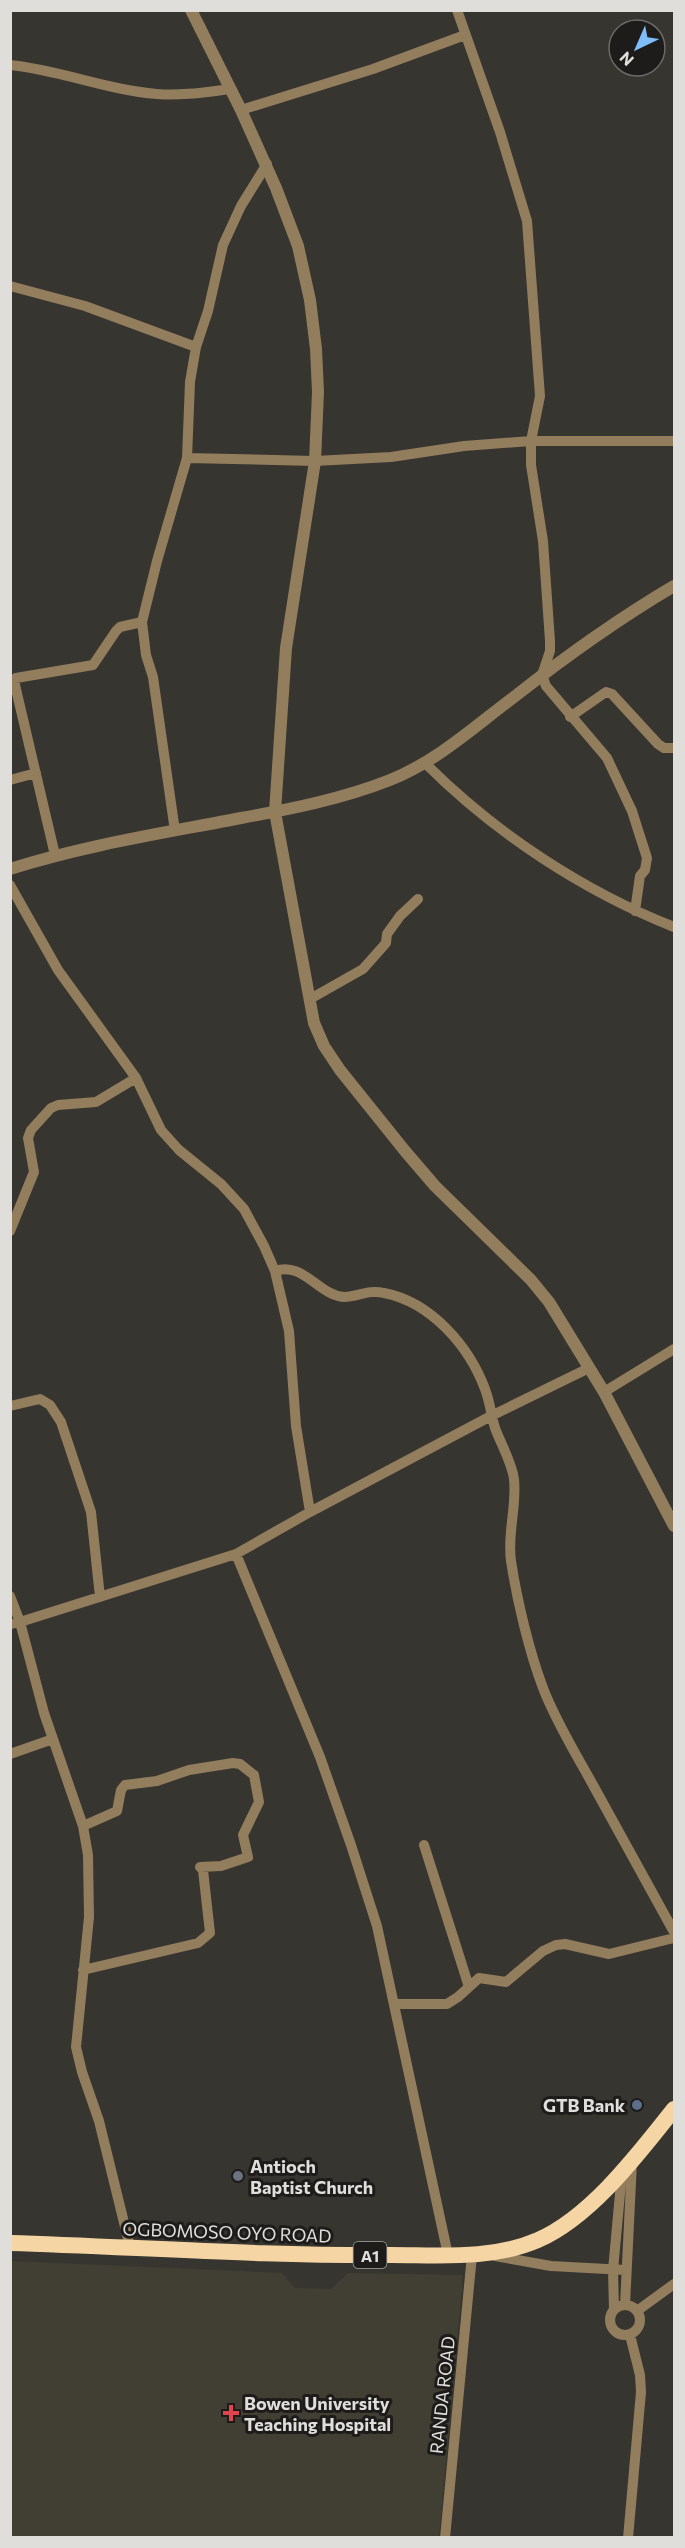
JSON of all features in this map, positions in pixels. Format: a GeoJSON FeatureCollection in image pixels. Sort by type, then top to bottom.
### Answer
{"type":"FeatureCollection","features":[{"type":"Feature","properties":{"kind":"highway","name":"OGBOMOSO OYO ROAD"},"geometry":{"type":"LineString","coordinates":[[10,2243],[314,2256],[448,2255],[503,2251],[539,2240],[570,2220],[627,2167],[675,2109]]}},
{"type":"Feature","properties":{"kind":"street"},"geometry":{"type":"LineString","coordinates":[[191,10],[267,165],[298,246],[310,300],[316,349],[315,461],[286,648],[275,812],[314,1023],[340,1070],[435,1186],[531,1280],[549,1302],[604,1392],[675,1526]]}},
{"type":"Feature","properties":{"kind":"street"},"geometry":{"type":"LineString","coordinates":[[457,10],[500,132],[527,221],[540,396],[531,441],[531,465],[543,541],[550,641],[542,675],[546,686],[570,717],[607,758],[632,811],[647,858],[645,870],[640,876],[635,911]]}},
{"type":"Feature","properties":{"kind":"street"},"geometry":{"type":"LineString","coordinates":[[242,110],[373,69],[465,35]]}},
{"type":"Feature","properties":{"kind":"street"},"geometry":{"type":"LineString","coordinates":[[10,65],[47,69],[126,89],[156,94],[190,95],[231,89]]}},
{"type":"Feature","properties":{"kind":"street"},"geometry":{"type":"LineString","coordinates":[[175,831],[153,677],[146,655],[142,622],[157,561],[188,458],[190,382],[196,347],[208,310],[223,245],[241,206],[267,165]]}},
{"type":"Feature","properties":{"kind":"street"},"geometry":{"type":"LineString","coordinates":[[10,286],[85,306],[196,347]]}},
{"type":"Feature","properties":{"kind":"street"},"geometry":{"type":"LineString","coordinates":[[188,458],[315,461],[391,457],[464,446],[531,441],[675,441]]}},
{"type":"Feature","properties":{"kind":"street"},"geometry":{"type":"LineString","coordinates":[[10,869],[55,855],[275,812],[355,792],[390,780],[426,764],[542,675],[645,603],[675,586]]}},
{"type":"Feature","properties":{"kind":"street"},"geometry":{"type":"LineString","coordinates":[[55,855],[15,685],[16,678],[93,665],[120,627],[142,622]]}},
{"type":"Feature","properties":{"kind":"street"},"geometry":{"type":"LineString","coordinates":[[570,717],[606,692],[612,694],[658,744],[664,748],[675,748]]}},
{"type":"Feature","properties":{"kind":"street"},"geometry":{"type":"LineString","coordinates":[[426,764],[454,792],[513,839],[635,911],[675,927]]}},
{"type":"Feature","properties":{"kind":"street"},"geometry":{"type":"LineString","coordinates":[[10,780],[36,773]]}},
{"type":"Feature","properties":{"kind":"street"},"geometry":{"type":"LineString","coordinates":[[10,885],[58,970],[136,1078],[162,1130],[179,1150],[221,1184],[244,1209],[264,1246],[275,1271],[289,1331],[297,1438],[310,1512]]}},
{"type":"Feature","properties":{"kind":"street"},"geometry":{"type":"LineString","coordinates":[[310,999],[363,969],[386,943],[387,934],[400,916],[418,899]]}},
{"type":"Feature","properties":{"kind":"street"},"geometry":{"type":"LineString","coordinates":[[10,1231],[34,1172],[28,1138],[31,1130],[51,1108],[58,1105],[96,1102],[136,1078]]}},
{"type":"Feature","properties":{"kind":"street"},"geometry":{"type":"LineString","coordinates":[[275,1271],[283,1268],[296,1271],[342,1297],[363,1292],[382,1292],[396,1296],[432,1314],[473,1363],[487,1394],[491,1416],[514,1477],[515,1498],[510,1528],[511,1559],[543,1689],[566,1736],[675,1932]]}},
{"type":"Feature","properties":{"kind":"street"},"geometry":{"type":"LineString","coordinates":[[604,1392],[675,1349]]}},
{"type":"Feature","properties":{"kind":"street"},"geometry":{"type":"LineString","coordinates":[[15,1623],[236,1554],[491,1416],[589,1368]]}},
{"type":"Feature","properties":{"kind":"street"},"geometry":{"type":"LineString","coordinates":[[10,1406],[40,1399],[50,1405],[61,1422],[91,1512],[100,1598]]}},
{"type":"Feature","properties":{"kind":"street"},"geometry":{"type":"LineString","coordinates":[[236,1554],[320,1757],[377,1926],[448,2255]]}},
{"type":"Feature","properties":{"kind":"street"},"geometry":{"type":"LineString","coordinates":[[10,1596],[15,1623],[83,1826],[88,1855],[89,1917],[76,2048],[99,2121],[129,2247]]}},
{"type":"Feature","properties":{"kind":"street"},"geometry":{"type":"LineString","coordinates":[[10,1754],[53,1739]]}},
{"type":"Feature","properties":{"kind":"street"},"geometry":{"type":"LineString","coordinates":[[83,1826],[117,1811],[121,1790],[125,1785],[131,1783],[157,1781],[189,1770],[233,1763],[240,1764],[254,1775],[259,1802],[243,1835],[248,1857],[221,1866],[200,1867],[203,1870],[210,1933],[198,1942],[83,1970]]}},
{"type":"Feature","properties":{"kind":"street"},"geometry":{"type":"LineString","coordinates":[[424,1845],[469,1987]]}},
{"type":"Feature","properties":{"kind":"street"},"geometry":{"type":"LineString","coordinates":[[394,2004],[447,2004],[458,1998],[479,1978],[506,1982],[543,1951],[556,1945],[565,1944],[609,1954],[675,1938]]}},
{"type":"Feature","properties":{"kind":"street"},"geometry":{"type":"LineString","coordinates":[[627,2167],[619,2270],[614,2310],[610,2318],[613,2331],[621,2335],[630,2335],[640,2325],[637,2311]]}},
{"type":"Feature","properties":{"kind":"street"},"geometry":{"type":"LineString","coordinates":[[478,2254],[551,2266],[619,2270]]}},
{"type":"Feature","properties":{"kind":"street","name":"RANDA ROAD"},"geometry":{"type":"LineString","coordinates":[[445,2538],[478,2254]]}},
{"type":"Feature","properties":{"kind":"street"},"geometry":{"type":"LineString","coordinates":[[619,2270],[625,2305]]}},
{"type":"Feature","properties":{"kind":"street"},"geometry":{"type":"LineString","coordinates":[[637,2311],[675,2284]]}},
{"type":"Feature","properties":{"kind":"street"},"geometry":{"type":"LineString","coordinates":[[614,2310],[625,2305]]}},
{"type":"Feature","properties":{"kind":"street"},"geometry":{"type":"LineString","coordinates":[[625,2305],[637,2311]]}},
{"type":"Feature","properties":{"kind":"street"},"geometry":{"type":"LineString","coordinates":[[628,2538],[641,2392],[640,2375],[630,2335]]}},
{"type":"Feature","properties":{"kind":"shaded area","name":"Bowen University Teaching Hospital"},"geometry":{"type":"Polygon","coordinates":[[[11,2261],[282,2273],[295,2288],[331,2289],[348,2273],[462,2275],[439,2537],[11,2537],[11,2261]]]}},
{"type":"Feature","properties":{"kind":"place","name":"GTB Bank"},"geometry":{"type":"Point","coordinates":[637,2105]}},
{"type":"Feature","properties":{"kind":"place","name":"Antioch Baptist Church"},"geometry":{"type":"Point","coordinates":[238,2176]}},
{"type":"Feature","properties":{"kind":"place","name":"Bowen University Teaching Hospital"},"geometry":{"type":"Point","coordinates":[231,2413]}}]}
